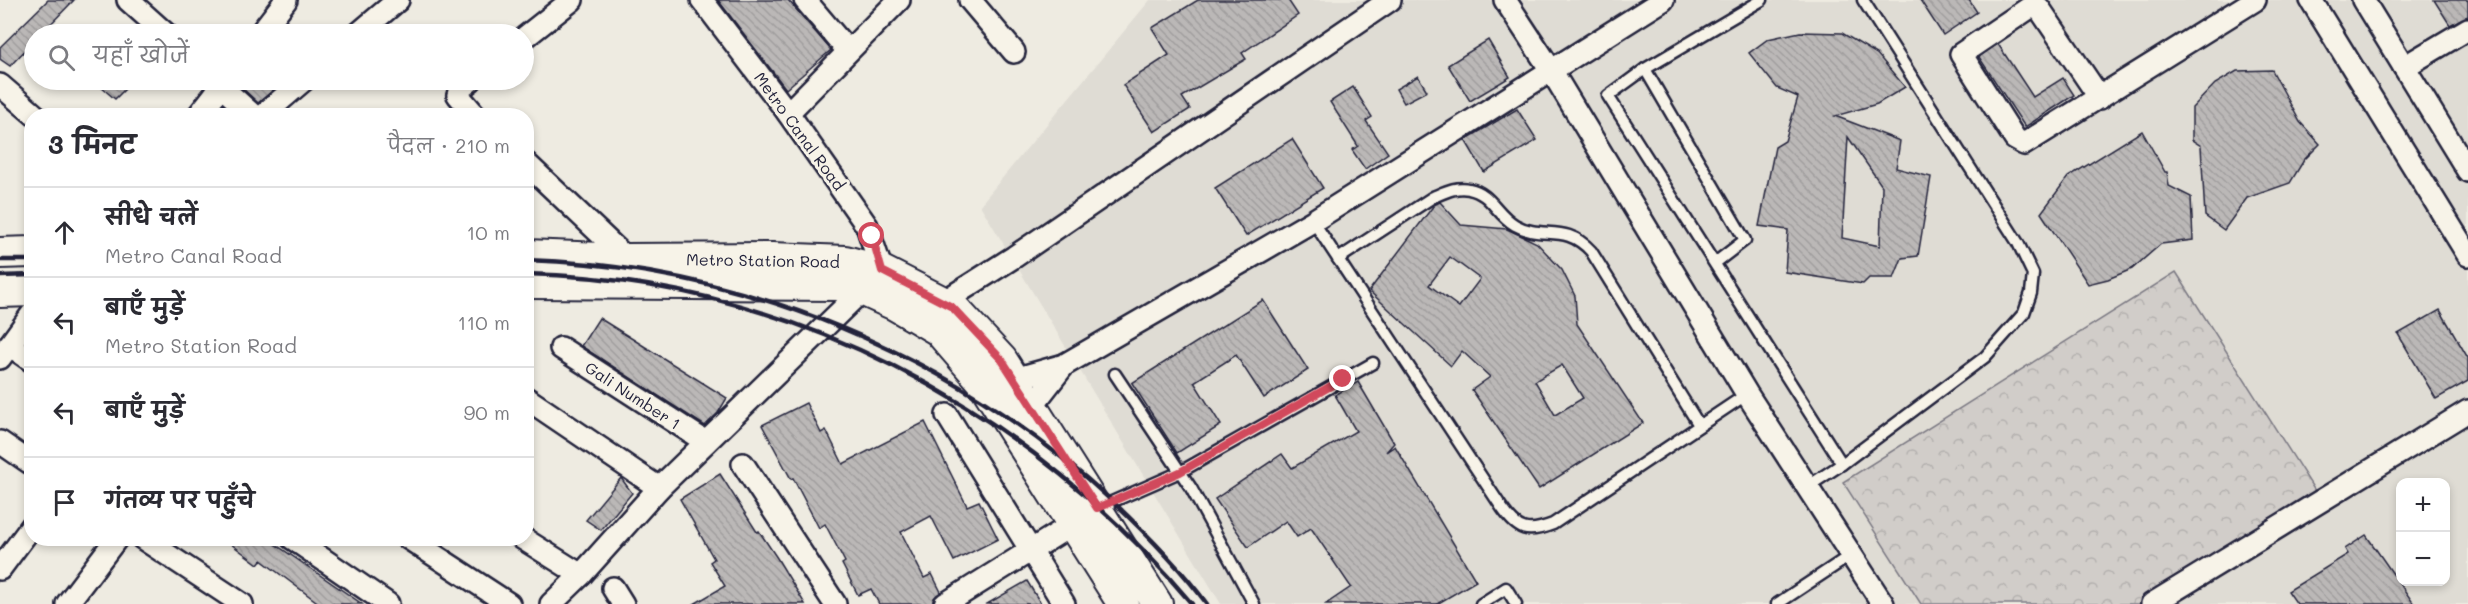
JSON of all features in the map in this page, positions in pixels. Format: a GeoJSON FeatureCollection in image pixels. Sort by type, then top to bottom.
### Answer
{"type":"FeatureCollection","features":[{"type":"Feature","properties":{"kind":"street"},"geometry":{"type":"LineString","coordinates":[[128,0],[155,24]]}},
{"type":"Feature","properties":{"kind":"street"},"geometry":{"type":"LineString","coordinates":[[268,24],[286,0]]}},
{"type":"Feature","properties":{"kind":"street"},"geometry":{"type":"LineString","coordinates":[[370,24],[398,0]]}},
{"type":"Feature","properties":{"kind":"street"},"geometry":{"type":"LineString","coordinates":[[534,30],[572,0]]}},
{"type":"Feature","properties":{"kind":"street","name":"Metro Canal Road"},"geometry":{"type":"LineString","coordinates":[[702,0],[788,113],[867,226],[872,281]]}},
{"type":"Feature","properties":{"kind":"street"},"geometry":{"type":"LineString","coordinates":[[805,0],[848,51]]}},
{"type":"Feature","properties":{"kind":"street"},"geometry":{"type":"LineString","coordinates":[[788,113],[899,0]]}},
{"type":"Feature","properties":{"kind":"street"},"geometry":{"type":"LineString","coordinates":[[970,0],[1014,52]]}},
{"type":"Feature","properties":{"kind":"street"},"geometry":{"type":"LineString","coordinates":[[943,302],[1390,0]]}},
{"type":"Feature","properties":{"kind":"street"},"geometry":{"type":"LineString","coordinates":[[1505,0],[1551,70],[1747,394],[1883,604]]}},
{"type":"Feature","properties":{"kind":"street"},"geometry":{"type":"LineString","coordinates":[[1014,379],[1064,365],[1313,221],[1663,0]]}},
{"type":"Feature","properties":{"kind":"street"},"geometry":{"type":"LineString","coordinates":[[2100,98],[2039,8],[2029,8],[1961,54],[2019,143],[2029,142],[2100,98],[2255,0]]}},
{"type":"Feature","properties":{"kind":"street"},"geometry":{"type":"LineString","coordinates":[[2311,0],[2468,255]]}},
{"type":"Feature","properties":{"kind":"street"},"geometry":{"type":"LineString","coordinates":[[2363,0],[2404,67],[2461,144],[2468,171]]}},
{"type":"Feature","properties":{"kind":"street"},"geometry":{"type":"LineString","coordinates":[[2404,67],[2468,29]]}},
{"type":"Feature","properties":{"kind":"street"},"geometry":{"type":"LineString","coordinates":[[0,85],[27,108]]}},
{"type":"Feature","properties":{"kind":"street"},"geometry":{"type":"LineString","coordinates":[[203,108],[215,90]]}},
{"type":"Feature","properties":{"kind":"street"},"geometry":{"type":"LineString","coordinates":[[228,90],[246,108]]}},
{"type":"Feature","properties":{"kind":"street"},"geometry":{"type":"LineString","coordinates":[[271,108],[292,90]]}},
{"type":"Feature","properties":{"kind":"street"},"geometry":{"type":"LineString","coordinates":[[460,90],[458,95],[469,108]]}},
{"type":"Feature","properties":{"kind":"street"},"geometry":{"type":"LineString","coordinates":[[534,171],[627,259]]}},
{"type":"Feature","properties":{"kind":"street"},"geometry":{"type":"LineString","coordinates":[[0,253],[24,252]]}},
{"type":"Feature","properties":{"kind":"street","name":"Metro Station Road"},"geometry":{"type":"LineString","coordinates":[[534,255],[627,259],[772,258],[845,261],[872,281],[895,305],[938,330],[982,381],[1085,516],[1157,604]]}},
{"type":"Feature","properties":{"kind":"street"},"geometry":{"type":"LineString","coordinates":[[551,604],[581,575],[659,488],[872,281]]}},
{"type":"Feature","properties":{"kind":"street","name":"Metro Station Road"},"geometry":{"type":"LineString","coordinates":[[534,284],[843,285],[872,281],[943,302],[952,307],[1002,360],[1032,406],[1085,516],[1123,604]]}},
{"type":"Feature","properties":{"kind":"street"},"geometry":{"type":"LineString","coordinates":[[0,292],[24,291]]}},
{"type":"Feature","properties":{"kind":"street"},"geometry":{"type":"LineString","coordinates":[[24,325],[5,352],[24,358]]}},
{"type":"Feature","properties":{"kind":"street","name":"Gali Number 1"},"geometry":{"type":"LineString","coordinates":[[561,348],[706,442]]}},
{"type":"Feature","properties":{"kind":"street"},"geometry":{"type":"LineString","coordinates":[[1032,406],[1064,365]]}},
{"type":"Feature","properties":{"kind":"street"},"geometry":{"type":"LineString","coordinates":[[534,403],[659,488]]}},
{"type":"Feature","properties":{"kind":"street"},"geometry":{"type":"LineString","coordinates":[[2152,604],[2468,411]]}},
{"type":"Feature","properties":{"kind":"street"},"geometry":{"type":"LineString","coordinates":[[947,415],[1064,604]]}},
{"type":"Feature","properties":{"kind":"street"},"geometry":{"type":"LineString","coordinates":[[0,441],[24,458]]}},
{"type":"Feature","properties":{"kind":"street"},"geometry":{"type":"LineString","coordinates":[[743,464],[835,604]]}},
{"type":"Feature","properties":{"kind":"street"},"geometry":{"type":"LineString","coordinates":[[945,604],[1085,516]]}},
{"type":"Feature","properties":{"kind":"street"},"geometry":{"type":"LineString","coordinates":[[0,568],[24,536]]}},
{"type":"Feature","properties":{"kind":"street"},"geometry":{"type":"LineString","coordinates":[[67,604],[111,546]]}},
{"type":"Feature","properties":{"kind":"street"},"geometry":{"type":"LineString","coordinates":[[154,546],[242,604]]}},
{"type":"Feature","properties":{"kind":"street"},"geometry":{"type":"LineString","coordinates":[[304,546],[388,604]]}},
{"type":"Feature","properties":{"kind":"street"},"geometry":{"type":"LineString","coordinates":[[420,546],[509,604]]}},
{"type":"Feature","properties":{"kind":"street"},"geometry":{"type":"LineString","coordinates":[[534,546],[581,575]]}},
{"type":"Feature","properties":{"kind":"lane"},"geometry":{"type":"LineString","coordinates":[[1762,0],[1645,69],[1608,96],[1842,464]]}},
{"type":"Feature","properties":{"kind":"lane"},"geometry":{"type":"LineString","coordinates":[[1807,487],[1842,464],[1986,357],[2024,313],[2031,293],[2033,274],[2018,243],[1863,0]]}},
{"type":"Feature","properties":{"kind":"lane"},"geometry":{"type":"LineString","coordinates":[[1645,69],[1745,240],[1714,263]]}},
{"type":"Feature","properties":{"kind":"lane"},"geometry":{"type":"LineString","coordinates":[[1338,260],[1433,197],[1451,189],[1466,188],[1483,193],[1516,226],[1532,231],[1568,234],[1581,240],[1591,251],[1699,424]]}},
{"type":"Feature","properties":{"kind":"lane"},"geometry":{"type":"LineString","coordinates":[[1313,221],[1502,508],[1512,522],[1522,529],[1537,530],[1553,524],[1747,394]]}},
{"type":"Feature","properties":{"kind":"lane"},"geometry":{"type":"LineString","coordinates":[[1085,516],[1180,472],[1373,363]]}},
{"type":"Feature","properties":{"kind":"lane"},"geometry":{"type":"LineString","coordinates":[[1115,374],[1180,472],[1254,604]]}},
{"type":"Feature","properties":{"kind":"lane"},"geometry":{"type":"LineString","coordinates":[[1777,604],[1851,555]]}},
{"type":"Feature","properties":{"kind":"lane"},"geometry":{"type":"LineString","coordinates":[[1481,604],[1506,588],[1516,604]]}},
{"type":"Feature","properties":{"kind":"shaded area"},"geometry":{"type":"Polygon","coordinates":[[[1150,0],[2468,0],[2468,604],[1221,604],[980,205],[1150,0]]]}},
{"type":"Feature","properties":{"kind":"green space"},"geometry":{"type":"Polygon","coordinates":[[[2176,272],[2317,494],[2143,604],[1921,604],[1843,482],[2176,272]]]}},
{"type":"Feature","properties":{"kind":"building"},"geometry":{"type":"Polygon","coordinates":[[[48,0],[74,0],[51,24],[24,24],[24,51],[10,66],[0,59],[0,47],[48,0]]]}},
{"type":"Feature","properties":{"kind":"building"},"geometry":{"type":"Polygon","coordinates":[[[718,0],[788,0],[831,50],[786,89],[718,0]]]}},
{"type":"Feature","properties":{"kind":"building"},"geometry":{"type":"Polygon","coordinates":[[[1198,0],[1288,0],[1298,15],[1242,53],[1246,59],[1182,97],[1190,109],[1154,132],[1123,85],[1169,55],[1152,28],[1198,0]]]}},
{"type":"Feature","properties":{"kind":"building"},"geometry":{"type":"Polygon","coordinates":[[[1920,0],[1969,0],[1977,12],[1943,35],[1920,0]]]}},
{"type":"Feature","properties":{"kind":"building"},"geometry":{"type":"Polygon","coordinates":[[[2434,0],[2468,0],[2468,16],[2450,25],[2434,0]]]}},
{"type":"Feature","properties":{"kind":"building"},"geometry":{"type":"Polygon","coordinates":[[[1800,32],[1842,33],[1877,54],[1905,87],[1877,104],[1835,116],[1900,141],[1896,168],[1931,177],[1918,256],[1902,258],[1894,278],[1869,278],[1863,284],[1785,272],[1788,230],[1759,226],[1775,147],[1785,141],[1798,97],[1777,88],[1749,53],[1768,39],[1800,32]],[[1848,137],[1842,238],[1880,246],[1882,186],[1848,137]]]}},
{"type":"Feature","properties":{"kind":"building"},"geometry":{"type":"Polygon","coordinates":[[[1488,40],[1510,77],[1470,101],[1448,65],[1488,40]]]}},
{"type":"Feature","properties":{"kind":"building"},"geometry":{"type":"Polygon","coordinates":[[[1998,44],[2033,97],[2063,78],[2074,95],[2025,127],[1979,57],[1998,44]]]}},
{"type":"Feature","properties":{"kind":"building"},"geometry":{"type":"Polygon","coordinates":[[[2272,70],[2300,122],[2320,144],[2304,160],[2290,183],[2247,198],[2224,230],[2205,216],[2201,146],[2192,140],[2192,108],[2215,84],[2237,71],[2272,70]]]}},
{"type":"Feature","properties":{"kind":"building"},"geometry":{"type":"Polygon","coordinates":[[[1418,76],[1427,91],[1404,103],[1396,89],[1418,76]]]}},
{"type":"Feature","properties":{"kind":"building"},"geometry":{"type":"Polygon","coordinates":[[[1353,87],[1372,117],[1366,121],[1388,153],[1365,169],[1352,150],[1358,146],[1330,102],[1353,87]]]}},
{"type":"Feature","properties":{"kind":"building"},"geometry":{"type":"Polygon","coordinates":[[[105,90],[124,90],[115,99],[105,90]]]}},
{"type":"Feature","properties":{"kind":"building"},"geometry":{"type":"Polygon","coordinates":[[[244,90],[273,90],[258,103],[244,90]]]}},
{"type":"Feature","properties":{"kind":"building"},"geometry":{"type":"Polygon","coordinates":[[[1517,109],[1537,140],[1484,172],[1465,140],[1517,109]]]}},
{"type":"Feature","properties":{"kind":"building"},"geometry":{"type":"Polygon","coordinates":[[[2142,131],[2167,172],[2169,186],[2191,197],[2193,240],[2161,244],[2132,269],[2088,284],[2041,213],[2068,177],[2142,131]]]}},
{"type":"Feature","properties":{"kind":"building"},"geometry":{"type":"Polygon","coordinates":[[[1292,139],[1323,188],[1246,236],[1215,188],[1292,139]]]}},
{"type":"Feature","properties":{"kind":"building"},"geometry":{"type":"Polygon","coordinates":[[[1440,202],[1461,225],[1507,229],[1537,243],[1562,270],[1575,296],[1577,324],[1643,423],[1539,489],[1472,390],[1490,377],[1462,351],[1451,366],[1369,291],[1434,205],[1440,202]],[[1450,257],[1429,285],[1459,307],[1480,279],[1450,257]],[[1562,365],[1535,381],[1555,415],[1583,398],[1562,365]]]}},
{"type":"Feature","properties":{"kind":"building"},"geometry":{"type":"Polygon","coordinates":[[[1263,300],[1308,370],[1264,398],[1236,355],[1194,382],[1221,425],[1177,453],[1132,383],[1263,300]]]}},
{"type":"Feature","properties":{"kind":"building"},"geometry":{"type":"Polygon","coordinates":[[[2440,310],[2468,358],[2468,381],[2436,399],[2398,334],[2440,310]]]}},
{"type":"Feature","properties":{"kind":"building"},"geometry":{"type":"Polygon","coordinates":[[[599,318],[727,398],[718,413],[705,426],[581,346],[599,318]]]}},
{"type":"Feature","properties":{"kind":"building"},"geometry":{"type":"Polygon","coordinates":[[[1358,382],[1394,443],[1386,452],[1395,446],[1476,581],[1437,604],[1326,604],[1351,587],[1311,528],[1297,537],[1286,521],[1248,547],[1215,499],[1282,454],[1292,468],[1356,431],[1335,395],[1358,382]]]}},
{"type":"Feature","properties":{"kind":"building"},"geometry":{"type":"Polygon","coordinates":[[[806,403],[821,433],[826,430],[843,464],[925,422],[967,506],[979,501],[998,539],[954,561],[931,516],[901,532],[924,578],[932,574],[941,592],[934,598],[932,604],[879,604],[871,589],[858,595],[842,564],[845,562],[825,524],[819,528],[762,425],[806,403]]]}},
{"type":"Feature","properties":{"kind":"building"},"geometry":{"type":"Polygon","coordinates":[[[720,474],[805,604],[694,604],[725,586],[710,562],[714,559],[680,499],[720,474]]]}},
{"type":"Feature","properties":{"kind":"building"},"geometry":{"type":"Polygon","coordinates":[[[621,478],[632,493],[601,530],[586,520],[621,478]]]}},
{"type":"Feature","properties":{"kind":"building"},"geometry":{"type":"Polygon","coordinates":[[[2366,535],[2396,578],[2396,586],[2401,586],[2414,604],[2297,604],[2288,591],[2348,554],[2345,549],[2366,535]]]}},
{"type":"Feature","properties":{"kind":"building"},"geometry":{"type":"Polygon","coordinates":[[[234,546],[278,546],[362,604],[320,604],[261,560],[258,564],[234,546]]]}},
{"type":"Feature","properties":{"kind":"building"},"geometry":{"type":"Polygon","coordinates":[[[1027,581],[1041,604],[987,604],[1027,581]]]}},
{"type":"Feature","properties":{"kind":"railway"},"geometry":{"type":"LineString","coordinates":[[0,260],[24,260]]}},
{"type":"Feature","properties":{"kind":"railway"},"geometry":{"type":"LineString","coordinates":[[534,261],[607,266],[687,280],[765,300],[841,328],[914,362],[984,402],[1050,449],[1137,525],[1174,564],[1207,604]]}},
{"type":"Feature","properties":{"kind":"railway"},"geometry":{"type":"LineString","coordinates":[[0,276],[24,275]]}},
{"type":"Feature","properties":{"kind":"railway"},"geometry":{"type":"LineString","coordinates":[[534,275],[623,281],[717,300],[808,328],[895,367],[977,414],[1054,470],[1126,533],[1192,604]]}},
{"type":"Feature","properties":{"kind":"route"},"geometry":{"type":"LineString","coordinates":[[872,236],[882,271],[952,307],[1002,360],[1097,508],[1180,472],[1343,379]]}}]}
